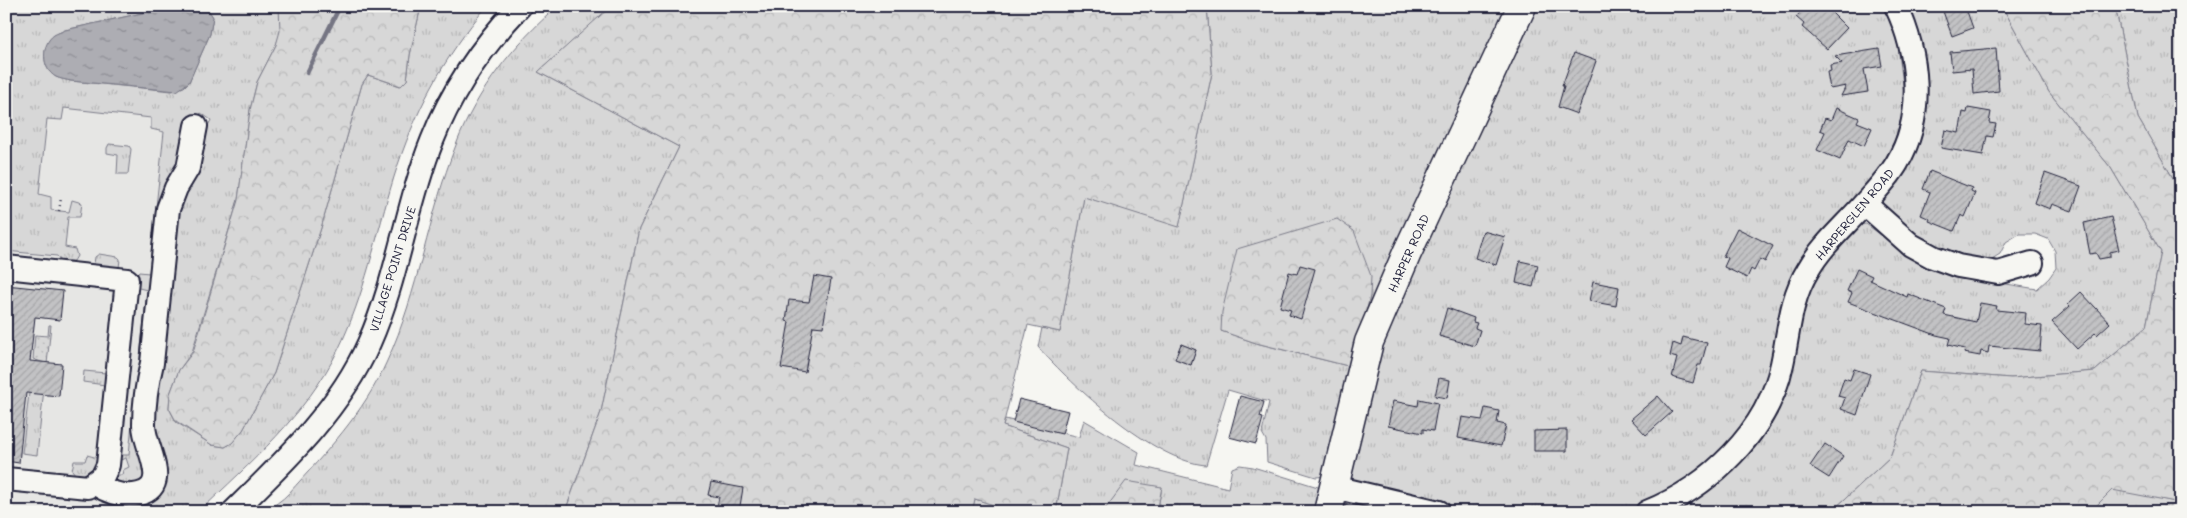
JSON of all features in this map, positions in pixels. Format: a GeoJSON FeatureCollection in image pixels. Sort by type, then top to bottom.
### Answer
{"type":"FeatureCollection","features":[{"type":"Feature","properties":{"kind":"main road","name":"HARPER ROAD"},"geometry":{"type":"LineString","coordinates":[[1331,500],[1369,342],[1407,253],[1522,6]]}},
{"type":"Feature","properties":{"kind":"street","name":"VILLAGE POINT DRIVE"},"geometry":{"type":"LineString","coordinates":[[233,512],[303,443],[332,406],[358,365],[377,323],[432,141],[466,74],[488,42],[520,6]]}},
{"type":"Feature","properties":{"kind":"street","name":"HARPERGLEN ROAD"},"geometry":{"type":"LineString","coordinates":[[1647,512],[1688,491],[1711,474],[1732,454],[1750,432],[1765,409],[1774,390],[1782,366],[1794,302],[1807,271],[1822,249],[1865,204],[1898,163],[1915,108],[1916,82],[1907,32],[1896,6]]}},
{"type":"Feature","properties":{"kind":"street"},"geometry":{"type":"LineString","coordinates":[[95,484],[115,494],[137,495],[147,491],[153,483],[156,473],[145,439],[144,425],[168,209],[176,188],[188,168],[196,126]]}},
{"type":"Feature","properties":{"kind":"street"},"geometry":{"type":"LineString","coordinates":[[1865,204],[1911,245],[1933,258],[1958,266],[1998,273],[2032,264]]}},
{"type":"Feature","properties":{"kind":"street"},"geometry":{"type":"LineString","coordinates":[[6,267],[127,280],[108,465],[103,476],[95,484],[88,487],[6,479]]}},
{"type":"Feature","properties":{"kind":"street"},"geometry":{"type":"LineString","coordinates":[[1331,500],[1439,512]]}},
{"type":"Feature","properties":{"kind":"path"},"geometry":{"type":"LineString","coordinates":[[59,211],[61,198]]}},
{"type":"Feature","properties":{"kind":"shaded area"},"geometry":{"type":"Polygon","coordinates":[[[6,70],[174,115],[126,512],[6,512],[6,70]]]}},
{"type":"Feature","properties":{"kind":"green space"},"geometry":{"type":"Polygon","coordinates":[[[6,6],[174,6],[65,30],[51,38],[45,53],[48,69],[59,78],[71,81],[172,91],[184,87],[189,82],[210,34],[213,17],[204,6],[279,6],[281,31],[257,82],[250,110],[238,200],[192,352],[179,370],[170,394],[169,408],[176,422],[212,445],[225,447],[232,443],[243,430],[274,373],[321,228],[362,84],[368,75],[400,86],[407,80],[410,55],[421,6],[487,6],[444,66],[421,108],[394,177],[356,308],[338,350],[325,374],[294,417],[276,437],[199,512],[125,512],[128,498],[149,495],[162,480],[163,472],[149,434],[149,418],[172,213],[196,155],[201,155],[204,133],[211,120],[201,113],[195,119],[187,120],[182,150],[187,154],[163,214],[137,428],[151,468],[149,477],[142,485],[125,490],[108,486],[115,475],[122,475],[123,470],[129,467],[126,458],[117,461],[118,455],[129,455],[147,290],[135,287],[136,276],[139,272],[149,273],[164,132],[151,129],[151,118],[64,108],[62,120],[47,119],[39,194],[51,197],[51,210],[69,212],[72,200],[82,203],[80,217],[68,217],[65,247],[75,249],[77,256],[74,261],[61,261],[57,256],[6,251],[6,6]]]}},
{"type":"Feature","properties":{"kind":"green space"},"geometry":{"type":"Polygon","coordinates":[[[279,6],[421,6],[410,55],[407,80],[401,86],[368,75],[362,84],[321,228],[274,373],[243,430],[232,443],[225,447],[212,445],[176,421],[169,408],[170,394],[179,370],[193,352],[238,200],[250,110],[257,82],[276,45],[280,31],[279,6]]]}},
{"type":"Feature","properties":{"kind":"green space"},"geometry":{"type":"Polygon","coordinates":[[[558,6],[615,6],[610,8],[538,72],[679,147],[639,229],[601,412],[565,512],[321,512],[277,509],[276,512],[266,512],[286,496],[330,447],[356,415],[378,380],[398,335],[416,281],[446,172],[465,125],[475,105],[498,69],[526,36],[558,6]]]}},
{"type":"Feature","properties":{"kind":"green space"},"geometry":{"type":"Polygon","coordinates":[[[1207,6],[1498,6],[1506,11],[1364,321],[1370,296],[1221,331],[1256,343],[1356,368],[1327,476],[1316,477],[1267,462],[1266,440],[1262,433],[1269,402],[1228,390],[1206,465],[1185,460],[1162,450],[1115,419],[1072,381],[1038,347],[1042,328],[1060,332],[1084,196],[1179,226],[1212,73],[1207,6]],[[1181,344],[1176,359],[1191,365],[1196,350],[1181,344]]]}},
{"type":"Feature","properties":{"kind":"green space"},"geometry":{"type":"Polygon","coordinates":[[[1207,6],[1212,73],[1179,227],[1084,197],[1060,332],[1028,325],[1003,426],[1067,448],[1056,512],[1015,512],[975,499],[972,512],[565,512],[601,412],[639,229],[679,147],[538,72],[610,7],[1207,6]]]}},
{"type":"Feature","properties":{"kind":"green space"},"geometry":{"type":"Polygon","coordinates":[[[1529,6],[1881,6],[1890,20],[1898,45],[1904,93],[1902,115],[1895,139],[1885,159],[1784,300],[1769,374],[1754,413],[1719,456],[1651,504],[1633,512],[1465,512],[1357,484],[1348,470],[1385,323],[1529,6]]]}},
{"type":"Feature","properties":{"kind":"green space"},"geometry":{"type":"Polygon","coordinates":[[[1902,6],[2002,6],[2049,92],[2111,168],[2161,252],[2146,327],[2095,371],[2011,378],[1921,371],[1890,457],[1831,512],[1670,512],[1731,466],[1823,262],[1857,225],[1866,224],[1895,245],[1982,280],[2037,289],[2049,278],[2056,268],[2055,251],[2048,239],[2035,234],[2019,234],[2006,242],[2000,254],[1987,262],[1973,260],[1922,242],[1882,209],[1881,201],[1914,139],[1902,6]]]}},
{"type":"Feature","properties":{"kind":"green space"},"geometry":{"type":"Polygon","coordinates":[[[2002,6],[2115,6],[2138,118],[2181,192],[2181,503],[2112,490],[2090,512],[1831,512],[1890,457],[1921,371],[2011,378],[2095,371],[2146,327],[2161,252],[2111,168],[2049,92],[2002,6]]]}},
{"type":"Feature","properties":{"kind":"green space"},"geometry":{"type":"Polygon","coordinates":[[[2115,6],[2181,6],[2181,192],[2138,118],[2115,6]]]}},
{"type":"Feature","properties":{"kind":"green space"},"geometry":{"type":"Polygon","coordinates":[[[109,144],[129,146],[131,149],[128,174],[117,174],[118,155],[107,153],[109,144]]]}},
{"type":"Feature","properties":{"kind":"green space"},"geometry":{"type":"Polygon","coordinates":[[[1337,219],[1354,231],[1371,276],[1370,296],[1356,368],[1256,343],[1221,331],[1222,312],[1237,249],[1337,219]]]}},
{"type":"Feature","properties":{"kind":"green space"},"geometry":{"type":"Polygon","coordinates":[[[99,254],[118,257],[120,259],[119,268],[96,267],[94,264],[95,257],[99,254]]]}},
{"type":"Feature","properties":{"kind":"green space"},"geometry":{"type":"Polygon","coordinates":[[[49,325],[51,325],[47,364],[33,359],[35,335],[48,336],[49,325]]]}},
{"type":"Feature","properties":{"kind":"green space"},"geometry":{"type":"Polygon","coordinates":[[[84,371],[106,373],[105,385],[83,382],[84,371]]]}},
{"type":"Feature","properties":{"kind":"green space"},"geometry":{"type":"Polygon","coordinates":[[[45,379],[37,455],[22,453],[29,393],[45,379]]]}},
{"type":"Feature","properties":{"kind":"green space"},"geometry":{"type":"Polygon","coordinates":[[[1005,419],[1079,437],[1084,420],[1139,452],[1136,465],[1228,488],[1232,468],[1240,465],[1253,467],[1318,487],[1324,492],[1319,512],[1157,512],[1162,487],[1103,512],[1056,512],[1067,448],[1003,426],[1005,419]]]}},
{"type":"Feature","properties":{"kind":"green space"},"geometry":{"type":"Polygon","coordinates":[[[87,455],[98,458],[96,468],[87,475],[75,474],[72,470],[74,461],[85,461],[87,455]]]}},
{"type":"Feature","properties":{"kind":"green space"},"geometry":{"type":"Polygon","coordinates":[[[1126,481],[1162,487],[1157,512],[1103,512],[1126,481]]]}},
{"type":"Feature","properties":{"kind":"green space"},"geometry":{"type":"Polygon","coordinates":[[[2112,489],[2181,503],[2181,512],[2090,512],[2112,489]]]}},
{"type":"Feature","properties":{"kind":"green space"},"geometry":{"type":"Polygon","coordinates":[[[975,499],[1015,512],[972,512],[975,499]]]}},
{"type":"Feature","properties":{"kind":"water"},"geometry":{"type":"Polygon","coordinates":[[[174,6],[204,6],[213,17],[210,34],[189,82],[177,91],[61,79],[51,73],[45,63],[44,56],[47,44],[55,34],[65,30],[174,6]]]}},
{"type":"Feature","properties":{"kind":"building"},"geometry":{"type":"Polygon","coordinates":[[[1806,6],[1825,6],[1847,28],[1827,49],[1802,27],[1804,24],[1796,17],[1806,6]]]}},
{"type":"Feature","properties":{"kind":"building"},"geometry":{"type":"Polygon","coordinates":[[[1941,6],[1965,6],[1973,28],[1952,36],[1941,6]]]}},
{"type":"Feature","properties":{"kind":"building"},"geometry":{"type":"Polygon","coordinates":[[[1996,48],[1999,91],[1974,94],[1972,69],[1952,71],[1950,52],[1996,48]]]}},
{"type":"Feature","properties":{"kind":"building"},"geometry":{"type":"Polygon","coordinates":[[[1879,49],[1882,66],[1864,69],[1868,92],[1841,96],[1846,86],[1830,89],[1827,72],[1831,71],[1830,65],[1842,63],[1835,56],[1879,49]]]}},
{"type":"Feature","properties":{"kind":"building"},"geometry":{"type":"Polygon","coordinates":[[[1574,53],[1596,61],[1577,114],[1558,107],[1564,86],[1562,86],[1574,53]]]}},
{"type":"Feature","properties":{"kind":"building"},"geometry":{"type":"Polygon","coordinates":[[[1836,108],[1859,118],[1857,122],[1872,128],[1864,146],[1849,139],[1840,160],[1817,150],[1825,132],[1820,130],[1825,118],[1831,120],[1836,108]]]}},
{"type":"Feature","properties":{"kind":"building"},"geometry":{"type":"Polygon","coordinates":[[[1968,108],[1991,112],[1989,123],[1996,124],[1993,137],[1987,136],[1983,155],[1941,148],[1945,130],[1959,133],[1963,112],[1967,113],[1968,108]]]}},
{"type":"Feature","properties":{"kind":"building"},"geometry":{"type":"Polygon","coordinates":[[[1930,171],[1972,188],[1971,191],[1975,193],[1965,217],[1961,215],[1954,231],[1929,221],[1930,219],[1921,215],[1930,192],[1923,189],[1930,171]]]}},
{"type":"Feature","properties":{"kind":"building"},"geometry":{"type":"Polygon","coordinates":[[[2045,173],[2081,186],[2072,211],[2052,204],[2050,209],[2035,203],[2045,173]]]}},
{"type":"Feature","properties":{"kind":"building"},"geometry":{"type":"Polygon","coordinates":[[[2111,217],[2119,250],[2110,252],[2110,257],[2099,259],[2096,253],[2090,254],[2084,223],[2111,217]]]}},
{"type":"Feature","properties":{"kind":"building"},"geometry":{"type":"Polygon","coordinates":[[[1737,228],[1773,246],[1765,262],[1760,259],[1754,271],[1751,269],[1747,278],[1724,267],[1728,258],[1723,256],[1737,228]]]}},
{"type":"Feature","properties":{"kind":"building"},"geometry":{"type":"Polygon","coordinates":[[[1483,231],[1505,237],[1496,265],[1475,258],[1483,231]]]}},
{"type":"Feature","properties":{"kind":"building"},"geometry":{"type":"Polygon","coordinates":[[[1520,261],[1538,265],[1533,287],[1516,283],[1520,261]]]}},
{"type":"Feature","properties":{"kind":"building"},"geometry":{"type":"Polygon","coordinates":[[[1300,265],[1315,269],[1301,319],[1289,315],[1291,310],[1280,307],[1289,272],[1297,274],[1300,265]]]}},
{"type":"Feature","properties":{"kind":"building"},"geometry":{"type":"Polygon","coordinates":[[[1857,269],[1872,276],[1870,280],[1907,297],[1908,294],[1946,309],[1944,315],[1976,322],[1980,303],[1997,306],[1996,310],[2026,313],[2025,324],[2042,326],[2040,351],[1989,346],[1988,353],[1981,351],[1980,356],[1964,353],[1965,349],[1948,345],[1950,338],[1936,335],[1848,302],[1852,293],[1847,291],[1857,269]]]}},
{"type":"Feature","properties":{"kind":"building"},"geometry":{"type":"Polygon","coordinates":[[[814,276],[831,279],[823,327],[813,326],[805,372],[781,368],[789,322],[786,321],[789,300],[809,302],[814,276]]]}},
{"type":"Feature","properties":{"kind":"building"},"geometry":{"type":"Polygon","coordinates":[[[1593,282],[1619,287],[1616,306],[1589,301],[1593,282]]]}},
{"type":"Feature","properties":{"kind":"building"},"geometry":{"type":"Polygon","coordinates":[[[6,285],[63,291],[60,320],[35,317],[30,361],[62,364],[59,396],[26,393],[19,463],[6,461],[6,285]]]}},
{"type":"Feature","properties":{"kind":"building"},"geometry":{"type":"Polygon","coordinates":[[[2081,292],[2110,323],[2077,349],[2052,322],[2070,306],[2068,304],[2081,292]]]}},
{"type":"Feature","properties":{"kind":"building"},"geometry":{"type":"Polygon","coordinates":[[[1447,308],[1474,318],[1473,322],[1477,323],[1475,328],[1480,330],[1475,346],[1439,336],[1447,308]]]}},
{"type":"Feature","properties":{"kind":"building"},"geometry":{"type":"Polygon","coordinates":[[[1683,337],[1707,343],[1701,365],[1698,365],[1693,383],[1672,377],[1677,358],[1670,356],[1673,343],[1681,346],[1683,337]]]}},
{"type":"Feature","properties":{"kind":"building"},"geometry":{"type":"Polygon","coordinates":[[[1181,344],[1196,350],[1191,365],[1175,359],[1181,344]]]}},
{"type":"Feature","properties":{"kind":"building"},"geometry":{"type":"Polygon","coordinates":[[[1854,369],[1870,374],[1857,415],[1841,409],[1845,398],[1838,396],[1844,378],[1850,380],[1854,369]]]}},
{"type":"Feature","properties":{"kind":"building"},"geometry":{"type":"Polygon","coordinates":[[[1439,378],[1450,380],[1447,398],[1435,396],[1439,378]]]}},
{"type":"Feature","properties":{"kind":"building"},"geometry":{"type":"Polygon","coordinates":[[[1240,396],[1264,402],[1260,417],[1263,418],[1256,444],[1229,437],[1240,396]]]}},
{"type":"Feature","properties":{"kind":"building"},"geometry":{"type":"Polygon","coordinates":[[[1658,396],[1672,412],[1646,435],[1631,419],[1658,396]]]}},
{"type":"Feature","properties":{"kind":"building"},"geometry":{"type":"Polygon","coordinates":[[[1019,399],[1068,411],[1062,434],[1013,422],[1019,399]]]}},
{"type":"Feature","properties":{"kind":"building"},"geometry":{"type":"Polygon","coordinates":[[[1419,399],[1438,403],[1433,431],[1423,429],[1423,433],[1388,426],[1393,401],[1418,406],[1419,399]]]}},
{"type":"Feature","properties":{"kind":"building"},"geometry":{"type":"Polygon","coordinates":[[[1485,408],[1499,411],[1497,423],[1506,425],[1501,446],[1458,438],[1462,417],[1482,420],[1485,408]]]}},
{"type":"Feature","properties":{"kind":"building"},"geometry":{"type":"Polygon","coordinates":[[[1567,430],[1567,451],[1534,451],[1534,431],[1567,430]]]}},
{"type":"Feature","properties":{"kind":"building"},"geometry":{"type":"Polygon","coordinates":[[[1825,444],[1843,456],[1829,478],[1810,466],[1825,444]]]}},
{"type":"Feature","properties":{"kind":"building"},"geometry":{"type":"Polygon","coordinates":[[[711,482],[743,488],[739,512],[716,512],[719,497],[708,495],[711,482]]]}},
{"type":"Feature","properties":{"kind":"waterway"},"geometry":{"type":"LineString","coordinates":[[307,73],[340,6]]}}]}
